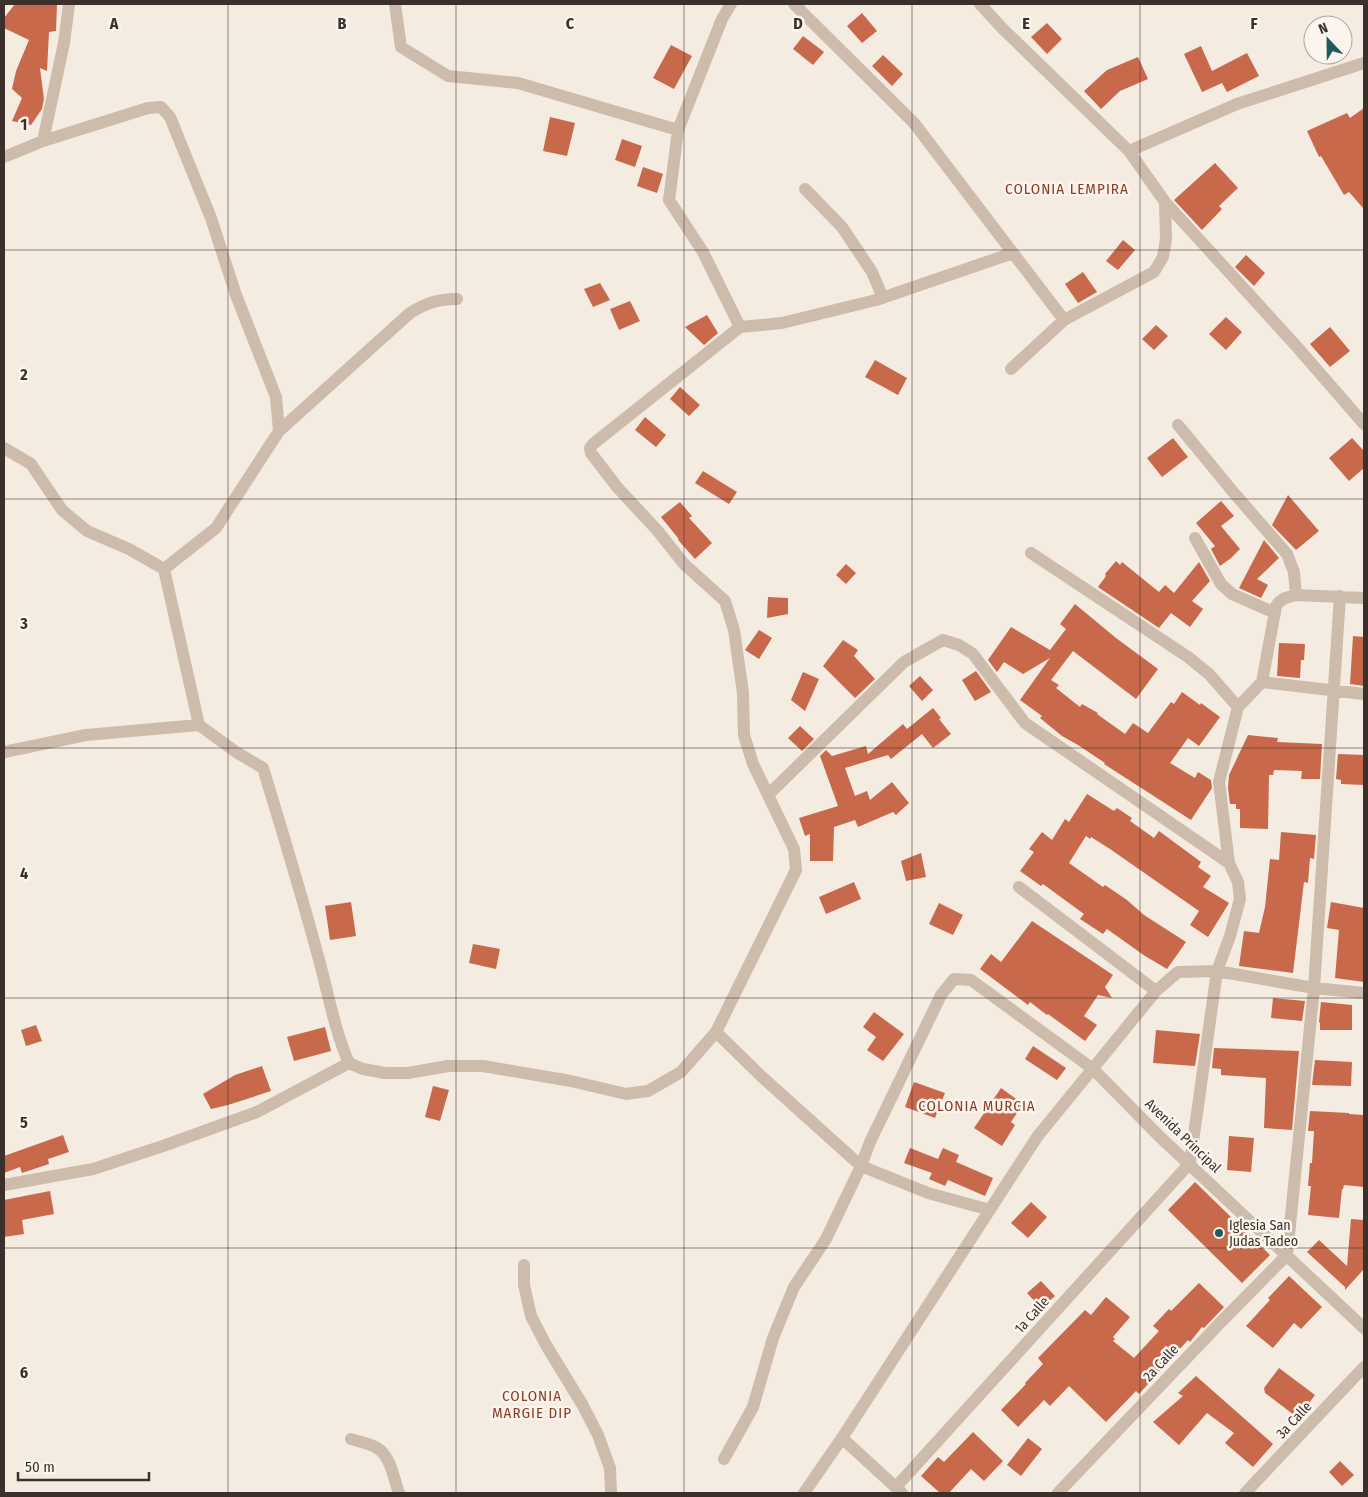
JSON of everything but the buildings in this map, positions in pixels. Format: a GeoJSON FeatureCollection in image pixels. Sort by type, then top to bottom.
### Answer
{"type":"FeatureCollection","features":[{"type":"Feature","properties":{"kind":"street"},"geometry":{"type":"LineString","coordinates":[[43,141],[64,42],[69,4]]}},
{"type":"Feature","properties":{"kind":"street"},"geometry":{"type":"LineString","coordinates":[[395,4],[402,47],[448,76],[518,83],[678,130]]}},
{"type":"Feature","properties":{"kind":"street"},"geometry":{"type":"LineString","coordinates":[[731,4],[722,19],[678,130],[669,200],[703,252],[740,327]]}},
{"type":"Feature","properties":{"kind":"street"},"geometry":{"type":"LineString","coordinates":[[794,4],[914,123],[1064,320]]}},
{"type":"Feature","properties":{"kind":"street"},"geometry":{"type":"LineString","coordinates":[[980,4],[1002,28],[1129,151],[1165,202],[1298,348],[1364,424]]}},
{"type":"Feature","properties":{"kind":"street"},"geometry":{"type":"LineString","coordinates":[[1129,151],[1238,104],[1364,63]]}},
{"type":"Feature","properties":{"kind":"street"},"geometry":{"type":"LineString","coordinates":[[4,157],[43,141],[148,108],[161,107],[170,117],[211,218],[236,295],[276,397],[279,431]]}},
{"type":"Feature","properties":{"kind":"street"},"geometry":{"type":"LineString","coordinates":[[805,189],[842,227],[872,272],[883,298]]}},
{"type":"Feature","properties":{"kind":"street"},"geometry":{"type":"LineString","coordinates":[[1011,369],[1064,320],[1154,272],[1163,257],[1166,239],[1165,202]]}},
{"type":"Feature","properties":{"kind":"street"},"geometry":{"type":"LineString","coordinates":[[4,448],[31,464],[62,510],[86,531],[129,549],[164,569],[200,725],[236,752],[263,768],[321,966],[340,1043],[349,1063],[363,1069],[384,1073],[408,1073],[448,1066],[483,1066],[570,1081],[626,1094],[648,1091],[681,1072],[716,1032],[796,870],[794,849],[753,764],[744,735],[742,684],[734,630],[725,601],[684,564],[657,530],[617,487],[590,453],[590,448],[740,327],[782,323],[883,298],[1013,253]]}},
{"type":"Feature","properties":{"kind":"street"},"geometry":{"type":"LineString","coordinates":[[164,569],[216,528],[279,431],[410,312],[425,304],[444,300],[457,300]]}},
{"type":"Feature","properties":{"kind":"street"},"geometry":{"type":"LineString","coordinates":[[1178,425],[1287,554],[1294,572],[1296,595]]}},
{"type":"Feature","properties":{"kind":"street"},"geometry":{"type":"LineString","coordinates":[[1195,538],[1221,584],[1232,594],[1274,614]]}},
{"type":"Feature","properties":{"kind":"street"},"geometry":{"type":"LineString","coordinates":[[1030,553],[1188,657],[1209,674],[1238,707]]}},
{"type":"Feature","properties":{"kind":"street"},"geometry":{"type":"LineString","coordinates":[[1190,1163],[1217,970],[1230,936],[1240,899],[1238,882],[1229,864],[1219,782],[1238,707],[1262,682],[1274,614],[1279,602],[1296,595],[1364,598]]}},
{"type":"Feature","properties":{"kind":"street"},"geometry":{"type":"LineString","coordinates":[[1287,1255],[1314,988],[1340,596]]}},
{"type":"Feature","properties":{"kind":"street"},"geometry":{"type":"LineString","coordinates":[[768,795],[904,662],[942,640],[959,645],[973,654],[1025,723],[1229,864]]}},
{"type":"Feature","properties":{"kind":"street"},"geometry":{"type":"LineString","coordinates":[[1262,682],[1364,694]]}},
{"type":"Feature","properties":{"kind":"street"},"geometry":{"type":"LineString","coordinates":[[4,752],[86,735],[200,725]]}},
{"type":"Feature","properties":{"kind":"street"},"geometry":{"type":"LineString","coordinates":[[1019,887],[1156,991]]}},
{"type":"Feature","properties":{"kind":"street"},"geometry":{"type":"LineString","coordinates":[[804,1493],[842,1438],[1037,1137],[1156,991],[1178,972],[1217,970],[1314,988],[1364,993]]}},
{"type":"Feature","properties":{"kind":"street","name":"Avenida Principal"},"geometry":{"type":"LineString","coordinates":[[861,1166],[870,1142],[941,995],[954,979],[971,980],[1093,1069],[1160,1137],[1190,1163],[1364,1328]]}},
{"type":"Feature","properties":{"kind":"street"},"geometry":{"type":"LineString","coordinates":[[716,1032],[761,1076],[861,1166],[928,1193],[990,1210]]}},
{"type":"Feature","properties":{"kind":"street"},"geometry":{"type":"LineString","coordinates":[[4,1185],[93,1169],[163,1146],[257,1112],[349,1063]]}},
{"type":"Feature","properties":{"kind":"street","name":"1a Calle"},"geometry":{"type":"LineString","coordinates":[[899,1490],[1190,1163]]}},
{"type":"Feature","properties":{"kind":"street"},"geometry":{"type":"LineString","coordinates":[[724,1458],[753,1408],[773,1338],[794,1287],[826,1238],[861,1166]]}},
{"type":"Feature","properties":{"kind":"street","name":"2a Calle"},"geometry":{"type":"LineString","coordinates":[[1058,1493],[1220,1322],[1287,1255]]}},
{"type":"Feature","properties":{"kind":"street"},"geometry":{"type":"LineString","coordinates":[[524,1265],[524,1285],[531,1316],[598,1435],[610,1468],[610,1493]]}},
{"type":"Feature","properties":{"kind":"street","name":"3a Calle"},"geometry":{"type":"LineString","coordinates":[[1245,1493],[1364,1367]]}},
{"type":"Feature","properties":{"kind":"street"},"geometry":{"type":"LineString","coordinates":[[842,1438],[899,1490]]}},
{"type":"Feature","properties":{"kind":"street"},"geometry":{"type":"LineString","coordinates":[[351,1439],[378,1448],[394,1472],[399,1493]]}},
{"type":"Feature","properties":{"kind":"place","name":"Iglesia San Judas Tadeo"},"geometry":{"type":"Point","coordinates":[1219,1233]}},
{"type":"Feature","properties":{"kind":"district","name":"COLONIA LEMPIRA"},"geometry":{"type":"Point","coordinates":[1067,189]}},
{"type":"Feature","properties":{"kind":"district","name":"COLONIA MURCIA"},"geometry":{"type":"Point","coordinates":[977,1106]}},
{"type":"Feature","properties":{"kind":"district","name":"COLONIA MARGIE DIP"},"geometry":{"type":"Point","coordinates":[532,1404]}}]}
